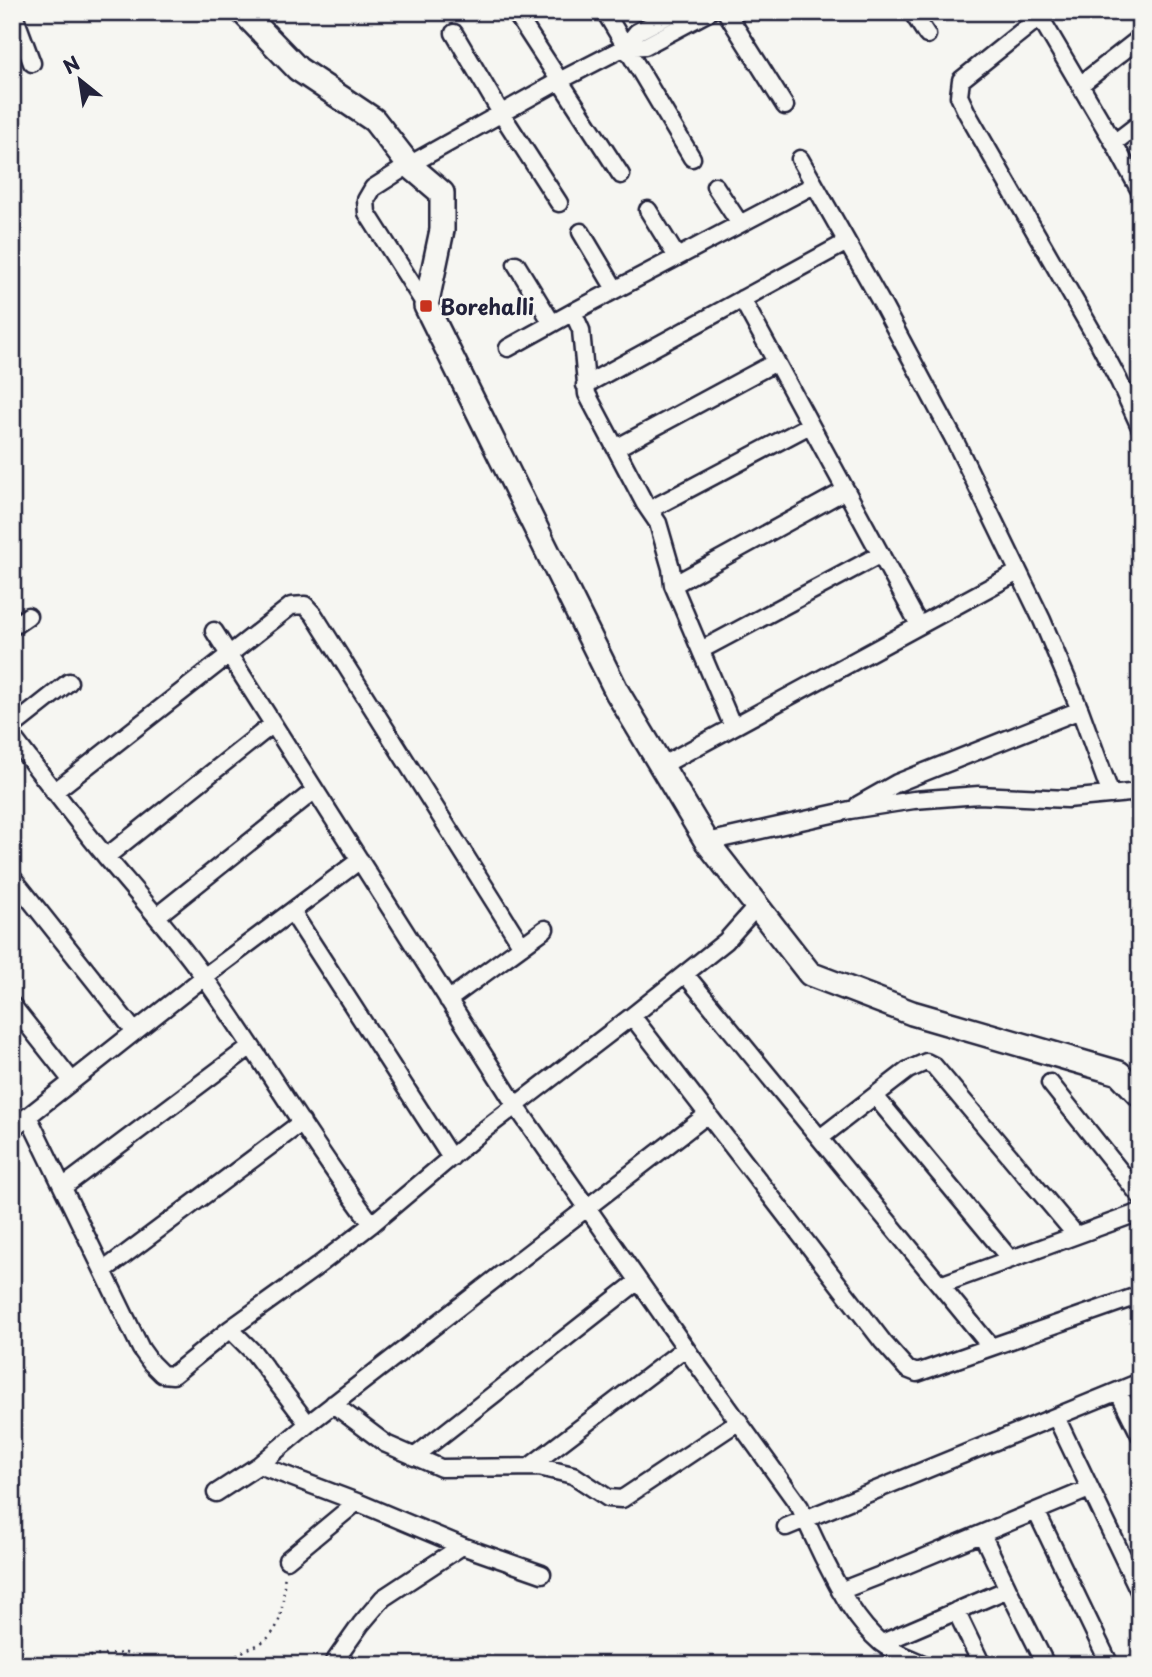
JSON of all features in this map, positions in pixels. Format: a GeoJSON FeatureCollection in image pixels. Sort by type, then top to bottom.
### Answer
{"type":"FeatureCollection","features":[{"type":"Feature","properties":{"kind":"main road"},"geometry":{"type":"LineString","coordinates":[[243,12],[299,69],[374,120],[409,165],[442,193],[442,230],[426,306],[617,692],[707,842],[810,974],[912,1013],[1119,1073],[1140,1095]]}},
{"type":"Feature","properties":{"kind":"street"},"geometry":{"type":"LineString","coordinates":[[13,12],[32,62]]}},
{"type":"Feature","properties":{"kind":"street"},"geometry":{"type":"LineString","coordinates":[[515,12],[621,175]]}},
{"type":"Feature","properties":{"kind":"street"},"geometry":{"type":"LineString","coordinates":[[605,12],[692,158]]}},
{"type":"Feature","properties":{"kind":"street"},"geometry":{"type":"LineString","coordinates":[[426,306],[367,213],[368,194],[373,188],[501,113],[625,47],[637,32],[675,12]]}},
{"type":"Feature","properties":{"kind":"street"},"geometry":{"type":"LineString","coordinates":[[625,47],[645,46],[709,12]]}},
{"type":"Feature","properties":{"kind":"street"},"geometry":{"type":"LineString","coordinates":[[726,12],[785,106]]}},
{"type":"Feature","properties":{"kind":"street"},"geometry":{"type":"LineString","coordinates":[[912,12],[927,36]]}},
{"type":"Feature","properties":{"kind":"street"},"geometry":{"type":"LineString","coordinates":[[1140,191],[1043,15],[961,80],[959,96],[1099,343],[1140,427]]}},
{"type":"Feature","properties":{"kind":"street"},"geometry":{"type":"LineString","coordinates":[[454,33],[501,113],[559,202]]}},
{"type":"Feature","properties":{"kind":"street"},"geometry":{"type":"LineString","coordinates":[[1080,85],[1140,38]]}},
{"type":"Feature","properties":{"kind":"street"},"geometry":{"type":"LineString","coordinates":[[1114,143],[1140,123]]}},
{"type":"Feature","properties":{"kind":"street"},"geometry":{"type":"LineString","coordinates":[[800,159],[881,302],[956,443],[1042,620],[1080,710],[1111,795]]}},
{"type":"Feature","properties":{"kind":"street"},"geometry":{"type":"LineString","coordinates":[[508,348],[814,185]]}},
{"type":"Feature","properties":{"kind":"street"},"geometry":{"type":"LineString","coordinates":[[715,186],[740,224]]}},
{"type":"Feature","properties":{"kind":"street"},"geometry":{"type":"LineString","coordinates":[[648,210],[677,257]]}},
{"type":"Feature","properties":{"kind":"street"},"geometry":{"type":"LineString","coordinates":[[582,232],[615,289]]}},
{"type":"Feature","properties":{"kind":"street"},"geometry":{"type":"LineString","coordinates":[[585,385],[847,242]]}},
{"type":"Feature","properties":{"kind":"street"},"geometry":{"type":"LineString","coordinates":[[516,264],[552,323]]}},
{"type":"Feature","properties":{"kind":"street"},"geometry":{"type":"LineString","coordinates":[[742,299],[919,625]]}},
{"type":"Feature","properties":{"kind":"street"},"geometry":{"type":"LineString","coordinates":[[573,312],[581,330],[587,394],[658,523],[666,547],[673,585],[733,727]]}},
{"type":"Feature","properties":{"kind":"street"},"geometry":{"type":"LineString","coordinates":[[616,448],[776,362]]}},
{"type":"Feature","properties":{"kind":"street"},"geometry":{"type":"LineString","coordinates":[[649,510],[810,425]]}},
{"type":"Feature","properties":{"kind":"street"},"geometry":{"type":"LineString","coordinates":[[673,585],[846,490]]}},
{"type":"Feature","properties":{"kind":"street"},"geometry":{"type":"LineString","coordinates":[[701,650],[881,554]]}},
{"type":"Feature","properties":{"kind":"street"},"geometry":{"type":"LineString","coordinates":[[662,766],[1018,572]]}},
{"type":"Feature","properties":{"kind":"street"},"geometry":{"type":"LineString","coordinates":[[54,792],[291,606],[305,605],[314,615],[522,946]]}},
{"type":"Feature","properties":{"kind":"street"},"geometry":{"type":"LineString","coordinates":[[12,627],[28,616]]}},
{"type":"Feature","properties":{"kind":"street"},"geometry":{"type":"LineString","coordinates":[[215,631],[516,1106],[800,1507],[840,1591],[864,1625],[882,1643],[893,1651],[925,1665]]}},
{"type":"Feature","properties":{"kind":"street"},"geometry":{"type":"LineString","coordinates":[[12,727],[69,682]]}},
{"type":"Feature","properties":{"kind":"street"},"geometry":{"type":"LineString","coordinates":[[850,810],[897,783],[1080,710]]}},
{"type":"Feature","properties":{"kind":"street"},"geometry":{"type":"LineString","coordinates":[[106,857],[273,723]]}},
{"type":"Feature","properties":{"kind":"street"},"geometry":{"type":"LineString","coordinates":[[12,736],[204,977],[344,1186],[372,1223]]}},
{"type":"Feature","properties":{"kind":"street"},"geometry":{"type":"LineString","coordinates":[[157,916],[315,790]]}},
{"type":"Feature","properties":{"kind":"street"},"geometry":{"type":"LineString","coordinates":[[707,842],[850,810],[915,800],[979,795],[1067,799],[1140,792]]}},
{"type":"Feature","properties":{"kind":"street"},"geometry":{"type":"LineString","coordinates":[[12,1129],[204,977],[360,860]]}},
{"type":"Feature","properties":{"kind":"street"},"geometry":{"type":"LineString","coordinates":[[12,877],[135,1032]]}},
{"type":"Feature","properties":{"kind":"street"},"geometry":{"type":"LineString","coordinates":[[28,1116],[141,1349],[162,1374],[173,1375],[230,1329],[315,1268],[451,1157],[685,974],[726,941],[757,906]]}},
{"type":"Feature","properties":{"kind":"street"},"geometry":{"type":"LineString","coordinates":[[292,912],[451,1157]]}},
{"type":"Feature","properties":{"kind":"street"},"geometry":{"type":"LineString","coordinates":[[448,1000],[545,929]]}},
{"type":"Feature","properties":{"kind":"street"},"geometry":{"type":"LineString","coordinates":[[685,974],[991,1347]]}},
{"type":"Feature","properties":{"kind":"street"},"geometry":{"type":"LineString","coordinates":[[12,1005],[72,1081]]}},
{"type":"Feature","properties":{"kind":"street"},"geometry":{"type":"LineString","coordinates":[[632,1016],[907,1369],[916,1373],[1140,1295]]}},
{"type":"Feature","properties":{"kind":"street"},"geometry":{"type":"LineString","coordinates":[[63,1187],[251,1046]]}},
{"type":"Feature","properties":{"kind":"street"},"geometry":{"type":"LineString","coordinates":[[820,1138],[917,1065],[926,1062],[934,1066],[1076,1235]]}},
{"type":"Feature","properties":{"kind":"street"},"geometry":{"type":"LineString","coordinates":[[1050,1083],[1140,1196]]}},
{"type":"Feature","properties":{"kind":"street"},"geometry":{"type":"LineString","coordinates":[[875,1096],[1010,1259]]}},
{"type":"Feature","properties":{"kind":"street"},"geometry":{"type":"LineString","coordinates":[[216,1493],[259,1465],[333,1404],[708,1114]]}},
{"type":"Feature","properties":{"kind":"street"},"geometry":{"type":"LineString","coordinates":[[103,1270],[302,1122]]}},
{"type":"Feature","properties":{"kind":"street"},"geometry":{"type":"LineString","coordinates":[[940,1285],[1140,1212]]}},
{"type":"Feature","properties":{"kind":"street"},"geometry":{"type":"LineString","coordinates":[[414,1457],[638,1281]]}},
{"type":"Feature","properties":{"kind":"street"},"geometry":{"type":"LineString","coordinates":[[230,1329],[254,1353],[308,1424]]}},
{"type":"Feature","properties":{"kind":"street"},"geometry":{"type":"LineString","coordinates":[[529,1467],[685,1348]]}},
{"type":"Feature","properties":{"kind":"street"},"geometry":{"type":"LineString","coordinates":[[786,1527],[1140,1382]]}},
{"type":"Feature","properties":{"kind":"street"},"geometry":{"type":"LineString","coordinates":[[1118,1391],[1140,1435]]}},
{"type":"Feature","properties":{"kind":"street"},"geometry":{"type":"LineString","coordinates":[[333,1404],[386,1444],[441,1468],[539,1467],[573,1475],[608,1498],[622,1499],[739,1422]]}},
{"type":"Feature","properties":{"kind":"street"},"geometry":{"type":"LineString","coordinates":[[1056,1417],[1089,1489],[1135,1573],[1140,1593]]}},
{"type":"Feature","properties":{"kind":"street"},"geometry":{"type":"LineString","coordinates":[[259,1465],[463,1546],[542,1574]]}},
{"type":"Feature","properties":{"kind":"street"},"geometry":{"type":"LineString","coordinates":[[840,1591],[1089,1489]]}},
{"type":"Feature","properties":{"kind":"street"},"geometry":{"type":"LineString","coordinates":[[287,1560],[357,1502]]}},
{"type":"Feature","properties":{"kind":"street"},"geometry":{"type":"LineString","coordinates":[[1036,1511],[1110,1665]]}},
{"type":"Feature","properties":{"kind":"street"},"geometry":{"type":"LineString","coordinates":[[982,1534],[1046,1665]]}},
{"type":"Feature","properties":{"kind":"street"},"geometry":{"type":"LineString","coordinates":[[332,1665],[383,1598],[463,1546]]}},
{"type":"Feature","properties":{"kind":"street"},"geometry":{"type":"LineString","coordinates":[[882,1643],[1008,1589]]}},
{"type":"Feature","properties":{"kind":"street"},"geometry":{"type":"LineString","coordinates":[[956,1611],[982,1665]]}},
{"type":"Feature","properties":{"kind":"path"},"geometry":{"type":"LineString","coordinates":[[226,1665],[246,1650],[268,1639],[278,1626],[287,1560]]}},
{"type":"Feature","properties":{"kind":"path"},"geometry":{"type":"LineString","coordinates":[[71,1665],[92,1656],[126,1653],[141,1665]]}},
{"type":"Feature","properties":{"kind":"place","name":"Borehalli"},"geometry":{"type":"Point","coordinates":[426,306]}}]}
